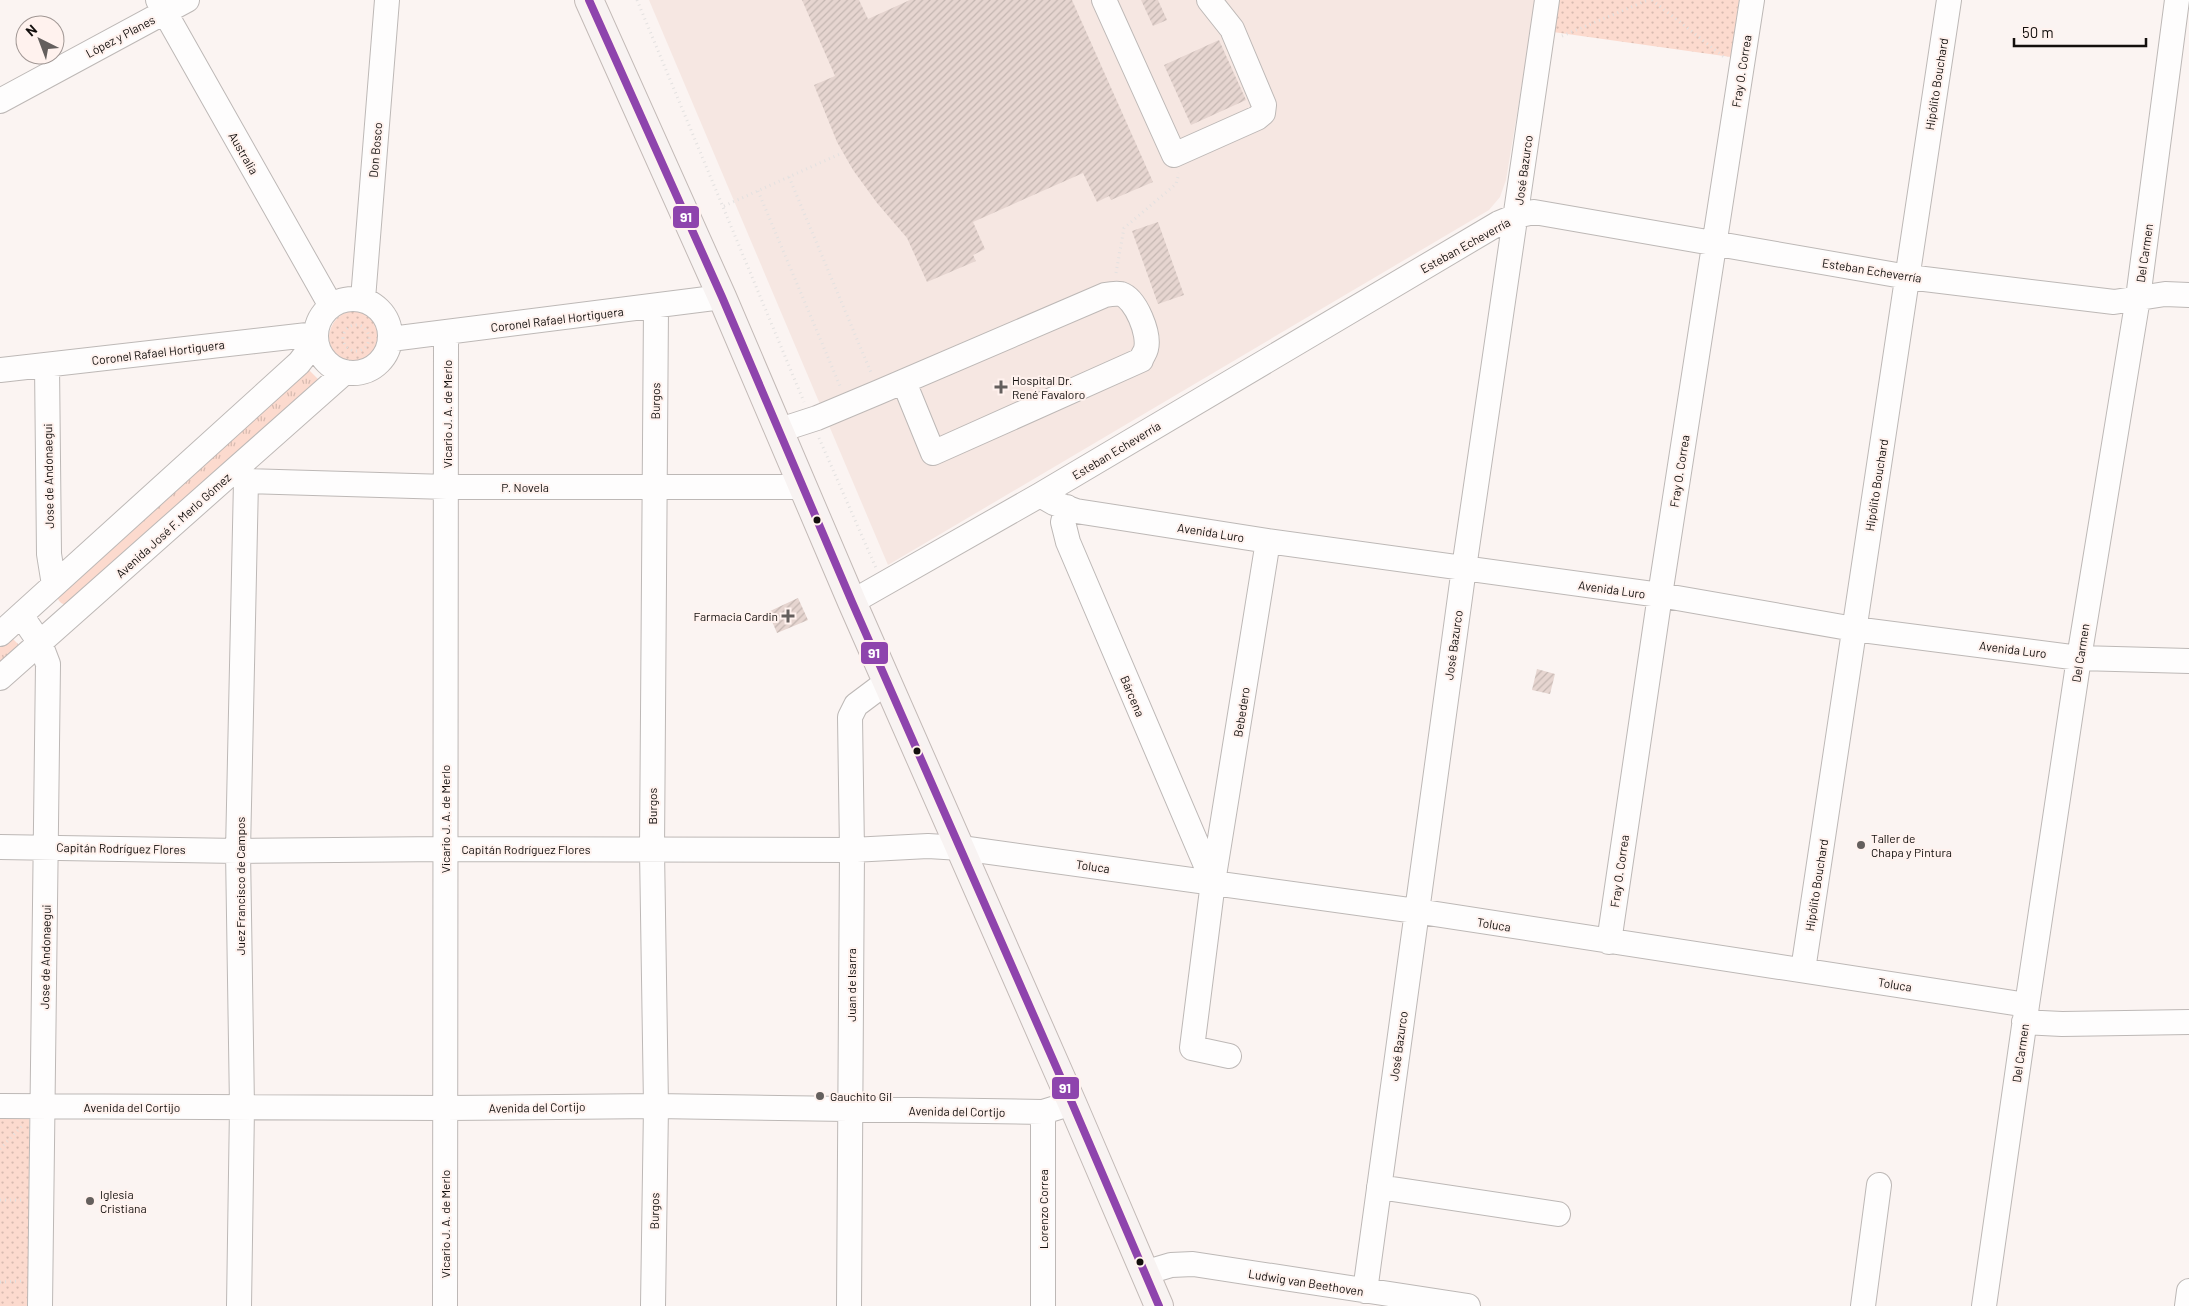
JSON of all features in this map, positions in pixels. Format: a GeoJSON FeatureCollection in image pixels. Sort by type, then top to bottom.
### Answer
{"type":"FeatureCollection","features":[{"type":"Feature","properties":{"kind":"main road"},"geometry":{"type":"LineString","coordinates":[[589,0],[722,297],[852,602],[961,848],[1159,1306]]}},
{"type":"Feature","properties":{"kind":"street","name":"López y Planes"},"geometry":{"type":"LineString","coordinates":[[0,101],[161,6],[187,0]]}},
{"type":"Feature","properties":{"kind":"street","name":"Don Bosco"},"geometry":{"type":"LineString","coordinates":[[363,299],[387,0]]}},
{"type":"Feature","properties":{"kind":"street"},"geometry":{"type":"LineString","coordinates":[[1104,0],[1174,154],[1257,118],[1263,113],[1264,105],[1232,29],[1209,0]]}},
{"type":"Feature","properties":{"kind":"street","name":"José Bazurco"},"geometry":{"type":"LineString","coordinates":[[1365,1291],[1464,568],[1547,0]]}},
{"type":"Feature","properties":{"kind":"street","name":"Fray O. Correa"},"geometry":{"type":"LineString","coordinates":[[1609,942],[1660,595],[1752,0]]}},
{"type":"Feature","properties":{"kind":"street","name":"Hipólito Bouchard"},"geometry":{"type":"LineString","coordinates":[[1803,970],[1949,0]]}},
{"type":"Feature","properties":{"kind":"street","name":"Del Carmen"},"geometry":{"type":"LineString","coordinates":[[1984,1306],[2025,1013],[2079,658],[2138,298],[2177,0]]}},
{"type":"Feature","properties":{"kind":"street","name":"Australia"},"geometry":{"type":"LineString","coordinates":[[161,6],[330,306]]}},
{"type":"Feature","properties":{"kind":"street","name":"Esteban Echeverría"},"geometry":{"type":"LineString","coordinates":[[852,602],[1040,495],[1499,223],[1516,216],[1534,212],[1908,276],[2114,302],[2165,294],[2189,295]]}},
{"type":"Feature","properties":{"kind":"street"},"geometry":{"type":"LineString","coordinates":[[780,430],[849,406],[879,392],[1105,295],[1122,295],[1129,300],[1140,317],[1146,334],[1146,348],[1141,360],[933,453],[904,382]]}},
{"type":"Feature","properties":{"kind":"street","name":"Coronel Rafael Hortiguera"},"geometry":{"type":"LineString","coordinates":[[391,339],[656,307],[722,297]]}},
{"type":"Feature","properties":{"kind":"street"},"geometry":{"type":"LineString","coordinates":[[0,634],[299,362],[316,337],[320,318],[330,306],[347,298],[363,299],[372,303],[386,316],[391,339],[388,350],[376,366],[356,373],[334,368],[326,361],[319,352],[316,337]]}},
{"type":"Feature","properties":{"kind":"street","name":"Burgos"},"geometry":{"type":"LineString","coordinates":[[653,1306],[656,1106],[652,850],[656,307]]}},
{"type":"Feature","properties":{"kind":"street","name":"Vicario J. A. de Merlo"},"geometry":{"type":"LineString","coordinates":[[445,1306],[446,332]]}},
{"type":"Feature","properties":{"kind":"street","name":"Coronel Rafael Hortiguera"},"geometry":{"type":"LineString","coordinates":[[0,370],[316,337]]}},
{"type":"Feature","properties":{"kind":"street","name":"Jose de Andonaegui"},"geometry":{"type":"LineString","coordinates":[[47,365],[49,554],[54,586]]}},
{"type":"Feature","properties":{"kind":"street","name":"Avenida José F. Merlo Gómez"},"geometry":{"type":"LineString","coordinates":[[0,678],[240,476],[345,372]]}},
{"type":"Feature","properties":{"kind":"street","name":"P. Novela"},"geometry":{"type":"LineString","coordinates":[[240,476],[447,487],[804,486]]}},
{"type":"Feature","properties":{"kind":"street","name":"Juez Francisco de Campos"},"geometry":{"type":"LineString","coordinates":[[239,1306],[242,1107],[238,851],[240,476]]}},
{"type":"Feature","properties":{"kind":"street","name":"Avenida Luro"},"geometry":{"type":"LineString","coordinates":[[1040,495],[1076,511],[1268,541],[1660,595],[1854,629],[2079,658],[2189,661]]}},
{"type":"Feature","properties":{"kind":"street","name":"Bárcena"},"geometry":{"type":"LineString","coordinates":[[1067,508],[1063,522],[1068,542],[1213,882]]}},
{"type":"Feature","properties":{"kind":"street","name":"Bebedero"},"geometry":{"type":"LineString","coordinates":[[1229,1056],[1192,1048],[1213,882],[1268,541]]}},
{"type":"Feature","properties":{"kind":"street","name":"Jose de Andonaegui"},"geometry":{"type":"LineString","coordinates":[[21,615],[40,643],[48,664],[40,1306]]}},
{"type":"Feature","properties":{"kind":"street","name":"Juan de Isarra"},"geometry":{"type":"LineString","coordinates":[[849,1306],[852,850],[850,718],[856,705],[888,681]]}},
{"type":"Feature","properties":{"kind":"street","name":"Capitán Rodríguez Flores"},"geometry":{"type":"LineString","coordinates":[[0,847],[238,851],[445,848],[652,850],[852,850],[928,846],[961,848]]}},
{"type":"Feature","properties":{"kind":"street","name":"Toluca"},"geometry":{"type":"LineString","coordinates":[[961,848],[1416,911],[1609,942],[1803,970],[2025,1013],[2062,1024],[2189,1022]]}},
{"type":"Feature","properties":{"kind":"street","name":"Avenida del Cortijo"},"geometry":{"type":"LineString","coordinates":[[0,1106],[445,1108],[656,1106],[1043,1112],[1072,1103]]}},
{"type":"Feature","properties":{"kind":"street","name":"Lorenzo Correa"},"geometry":{"type":"LineString","coordinates":[[1043,1112],[1043,1306]]}},
{"type":"Feature","properties":{"kind":"street"},"geometry":{"type":"LineString","coordinates":[[1863,1306],[1879,1185]]}},
{"type":"Feature","properties":{"kind":"street"},"geometry":{"type":"LineString","coordinates":[[1380,1187],[1558,1214]]}},
{"type":"Feature","properties":{"kind":"street","name":"Ludwig van Beethoven"},"geometry":{"type":"LineString","coordinates":[[1144,1273],[1172,1265],[1193,1264],[1468,1306]]}},
{"type":"Feature","properties":{"kind":"street"},"geometry":{"type":"LineString","coordinates":[[2187,1306],[2189,1291]]}},
{"type":"Feature","properties":{"kind":"path"},"geometry":{"type":"LineString","coordinates":[[637,0],[812,420],[883,584]]}},
{"type":"Feature","properties":{"kind":"path"},"geometry":{"type":"LineString","coordinates":[[1540,44],[1650,0],[1741,70]]}},
{"type":"Feature","properties":{"kind":"path"},"geometry":{"type":"LineString","coordinates":[[724,206],[842,153]]}},
{"type":"Feature","properties":{"kind":"path"},"geometry":{"type":"LineString","coordinates":[[1112,294],[1124,228],[1176,184],[1180,174],[1174,154]]}},
{"type":"Feature","properties":{"kind":"path"},"geometry":{"type":"LineString","coordinates":[[789,177],[879,392]]}},
{"type":"Feature","properties":{"kind":"path"},"geometry":{"type":"LineString","coordinates":[[758,191],[849,406]]}},
{"type":"Feature","properties":{"kind":"path"},"geometry":{"type":"LineString","coordinates":[[351,325],[362,326],[367,330],[369,341],[362,349],[353,350],[343,342],[344,333],[351,325]]}},
{"type":"Feature","properties":{"kind":"shaded area","name":"Hospital Dr. René Favaloro"},"geometry":{"type":"Polygon","coordinates":[[[649,0],[1536,0],[1506,180],[1500,197],[1489,210],[888,565],[649,0]]]}},
{"type":"Feature","properties":{"kind":"green space"},"geometry":{"type":"Polygon","coordinates":[[[1557,0],[1739,0],[1731,57],[1553,32],[1557,0]]]}},
{"type":"Feature","properties":{"kind":"green space"},"geometry":{"type":"Polygon","coordinates":[[[351,310],[363,310],[373,314],[381,322],[385,338],[381,354],[373,362],[363,366],[351,366],[341,362],[333,354],[329,344],[329,332],[333,322],[341,314],[351,310]]]}},
{"type":"Feature","properties":{"kind":"green space"},"geometry":{"type":"Polygon","coordinates":[[[307,368],[319,380],[68,604],[60,602],[57,597],[307,368]]]}},
{"type":"Feature","properties":{"kind":"green space"},"geometry":{"type":"Polygon","coordinates":[[[11,637],[18,644],[17,649],[0,664],[0,644],[11,637]]]}},
{"type":"Feature","properties":{"kind":"green space"},"geometry":{"type":"Polygon","coordinates":[[[0,1113],[29,1113],[31,1306],[0,1306],[0,1113]]]}},
{"type":"Feature","properties":{"kind":"building"},"geometry":{"type":"Polygon","coordinates":[[[802,0],[859,0],[868,19],[910,0],[1072,0],[1153,182],[1111,200],[1109,196],[1097,202],[1083,173],[973,222],[985,249],[973,255],[976,261],[927,282],[907,238],[877,203],[853,170],[837,142],[814,85],[835,76],[802,0]]]}},
{"type":"Feature","properties":{"kind":"building"},"geometry":{"type":"Polygon","coordinates":[[[1141,0],[1158,0],[1167,20],[1153,26],[1141,0]]]}},
{"type":"Feature","properties":{"kind":"building"},"geometry":{"type":"Polygon","coordinates":[[[1219,40],[1246,100],[1191,125],[1164,65],[1219,40]]]}},
{"type":"Feature","properties":{"kind":"building"},"geometry":{"type":"Polygon","coordinates":[[[1158,222],[1184,295],[1158,304],[1132,231],[1158,222]]]}},
{"type":"Feature","properties":{"kind":"building","name":"Farmacia Cardin"},"geometry":{"type":"Polygon","coordinates":[[[798,598],[808,620],[777,633],[768,612],[798,598]]]}},
{"type":"Feature","properties":{"kind":"building"},"geometry":{"type":"Polygon","coordinates":[[[1537,669],[1555,674],[1550,694],[1532,690],[1537,669]]]}},
{"type":"Feature","properties":{"kind":"transit line","name":"91"},"geometry":{"type":"LineString","coordinates":[[589,0],[722,297],[852,602],[1159,1306]]}},
{"type":"Feature","properties":{"kind":"place","name":"Hospital Dr. René Favaloro"},"geometry":{"type":"Point","coordinates":[1001,387]}},
{"type":"Feature","properties":{"kind":"place","name":"Farmacia Cardin"},"geometry":{"type":"Point","coordinates":[788,616]}},
{"type":"Feature","properties":{"kind":"place","name":"Taller de Chapa y Pintura"},"geometry":{"type":"Point","coordinates":[1861,845]}},
{"type":"Feature","properties":{"kind":"place","name":"Gauchito Gil"},"geometry":{"type":"Point","coordinates":[820,1096]}},
{"type":"Feature","properties":{"kind":"place","name":"Iglesia Cristiana"},"geometry":{"type":"Point","coordinates":[90,1201]}}]}
